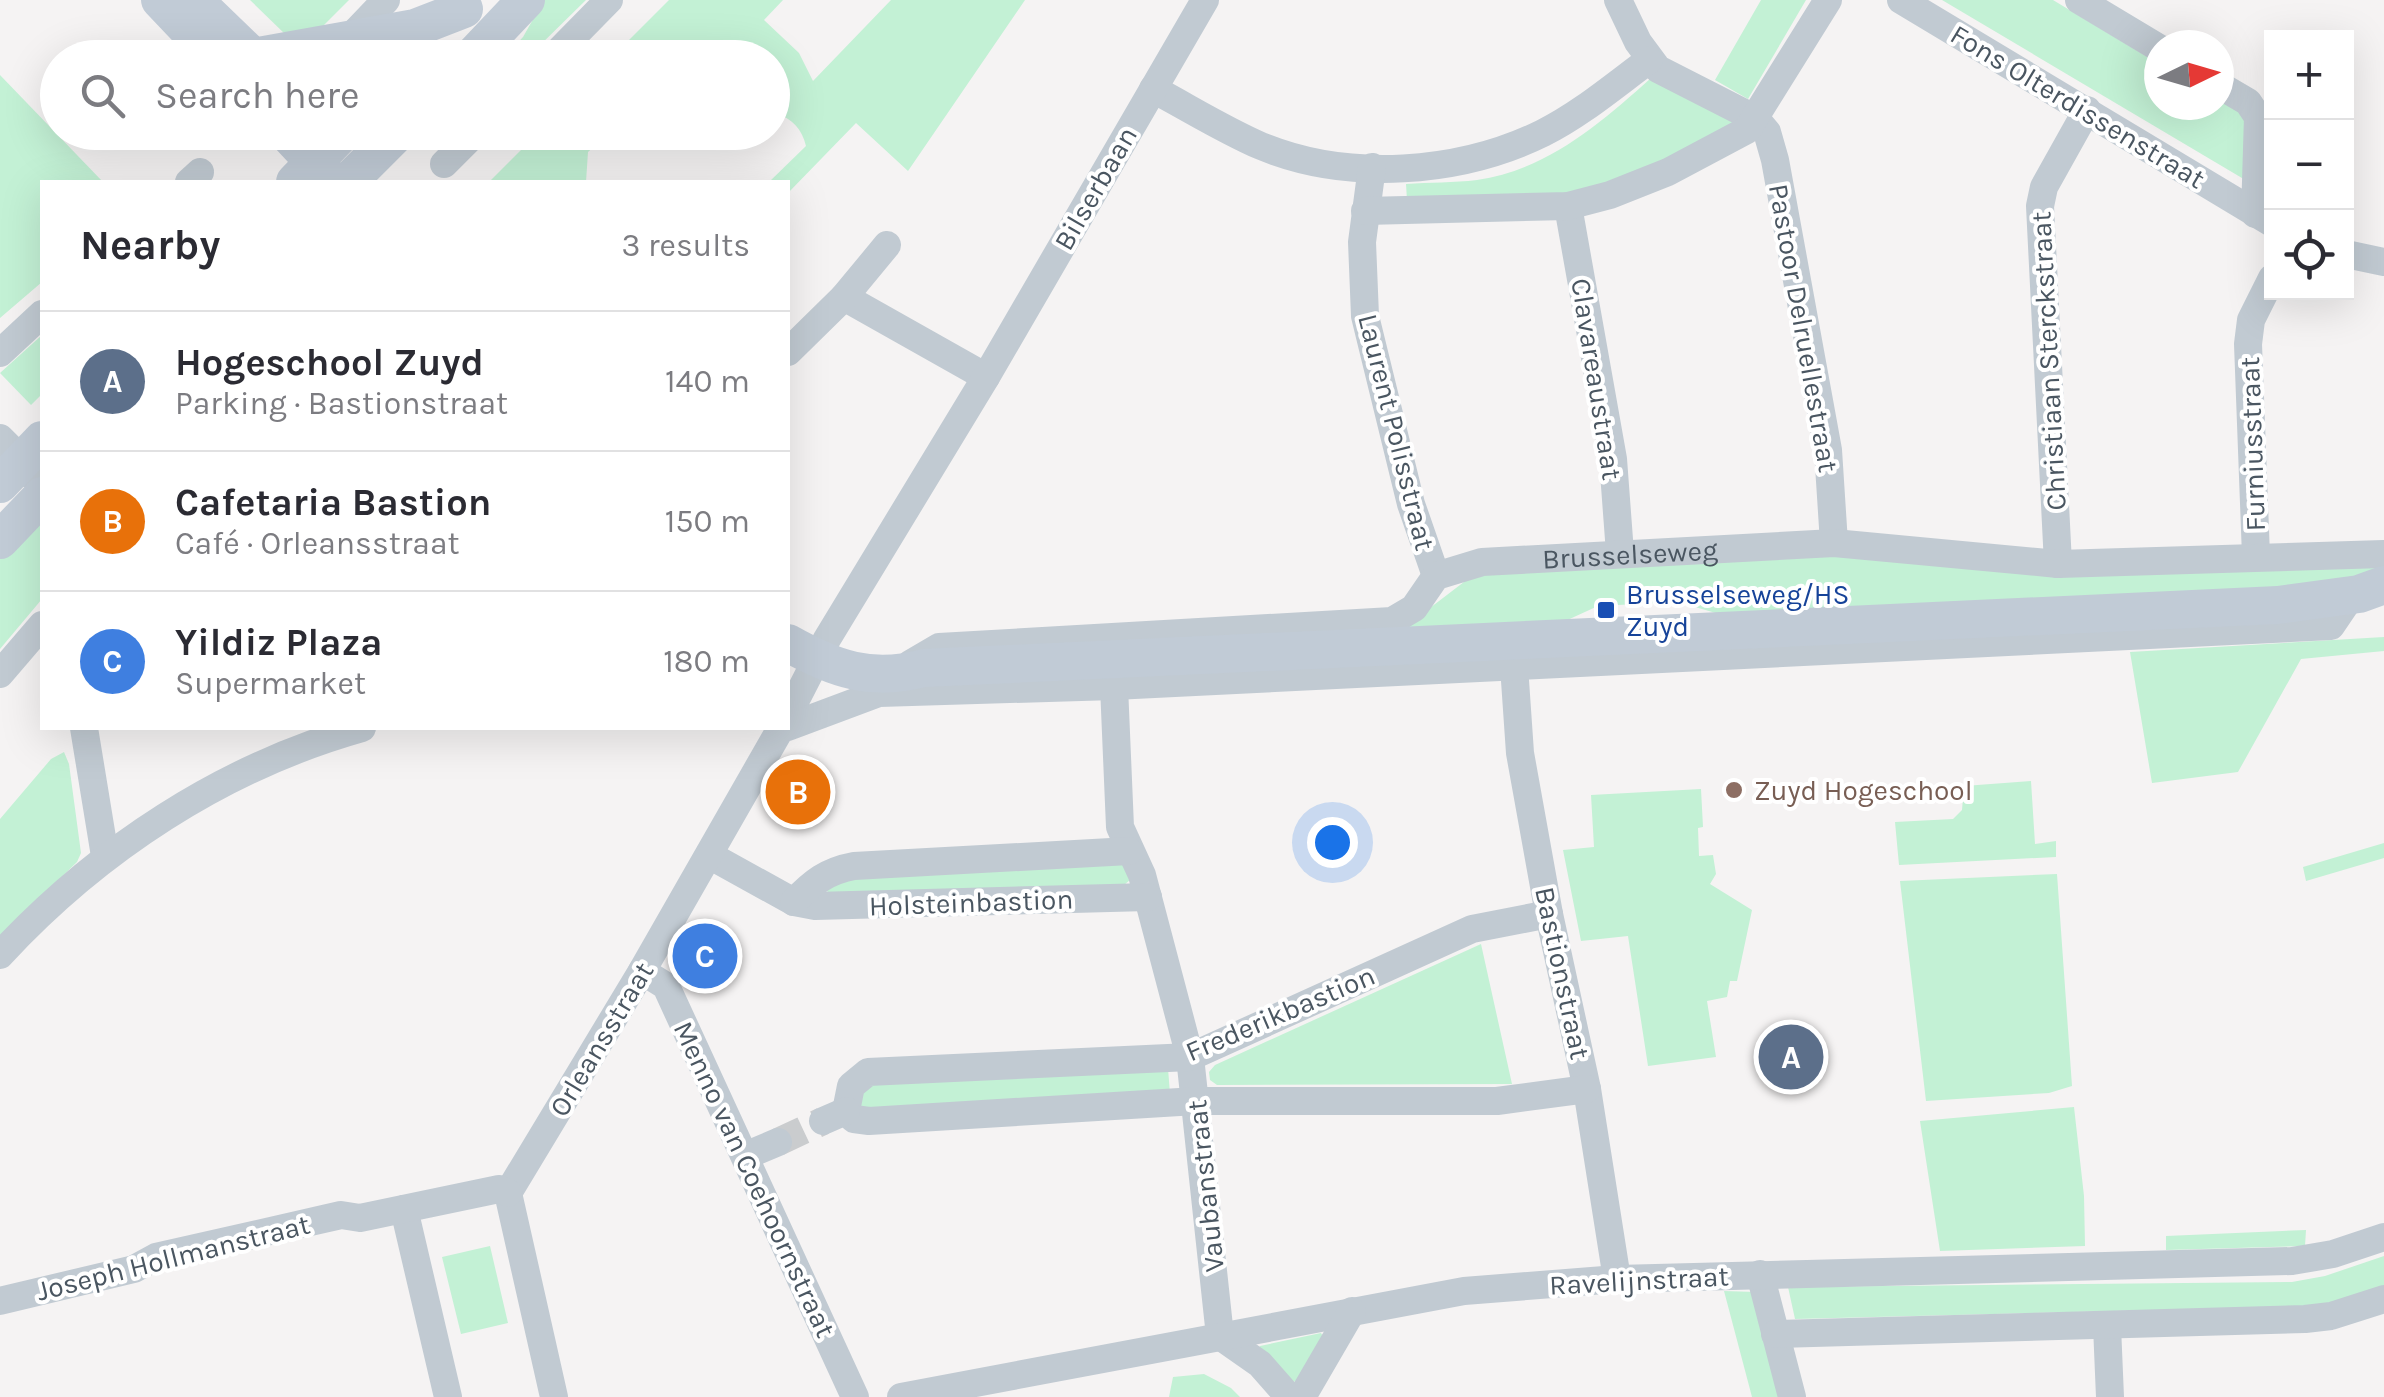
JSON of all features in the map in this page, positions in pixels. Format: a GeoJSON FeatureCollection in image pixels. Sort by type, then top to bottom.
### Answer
{"type":"FeatureCollection","features":[{"type":"Feature","properties":{"kind":"street"},"geometry":{"type":"LineString","coordinates":[[160,0],[198,40]]}},
{"type":"Feature","properties":{"kind":"street"},"geometry":{"type":"LineString","coordinates":[[194,0],[235,40]]}},
{"type":"Feature","properties":{"kind":"street"},"geometry":{"type":"LineString","coordinates":[[348,40],[386,0]]}},
{"type":"Feature","properties":{"kind":"street"},"geometry":{"type":"LineString","coordinates":[[487,40],[526,0]]}},
{"type":"Feature","properties":{"kind":"street"},"geometry":{"type":"LineString","coordinates":[[570,40],[609,0]]}},
{"type":"Feature","properties":{"kind":"street","name":"Bilserbaan"},"geometry":{"type":"LineString","coordinates":[[810,646],[986,377],[1204,0]]}},
{"type":"Feature","properties":{"kind":"street"},"geometry":{"type":"LineString","coordinates":[[1618,0],[1658,69],[1756,119]]}},
{"type":"Feature","properties":{"kind":"street"},"geometry":{"type":"LineString","coordinates":[[1366,212],[1568,206],[1610,195],[1668,172],[1737,138],[1756,119],[1828,0]]}},
{"type":"Feature","properties":{"kind":"street","name":"Fons Olterdissenstraat"},"geometry":{"type":"LineString","coordinates":[[1901,0],[2263,218]]}},
{"type":"Feature","properties":{"kind":"street"},"geometry":{"type":"LineString","coordinates":[[2079,0],[2144,39]]}},
{"type":"Feature","properties":{"kind":"street"},"geometry":{"type":"LineString","coordinates":[[356,40],[423,26],[469,4]]}},
{"type":"Feature","properties":{"kind":"street"},"geometry":{"type":"LineString","coordinates":[[434,40],[469,4]]}},
{"type":"Feature","properties":{"kind":"street"},"geometry":{"type":"LineString","coordinates":[[1153,89],[1278,152],[1372,167],[1451,163],[1504,150],[1554,127],[1650,60]]}},
{"type":"Feature","properties":{"kind":"street","name":"Fons Olterdissenstraat"},"geometry":{"type":"LineString","coordinates":[[2234,93],[2248,102],[2258,117],[2263,218]]}},
{"type":"Feature","properties":{"kind":"street","name":"Christiaan Sterckstraat"},"geometry":{"type":"LineString","coordinates":[[2058,564],[2040,206],[2044,187],[2087,110]]}},
{"type":"Feature","properties":{"kind":"street","name":"Pastoor Delruellestraat"},"geometry":{"type":"LineString","coordinates":[[1756,119],[1766,132],[1775,160],[1830,462],[1834,542]]}},
{"type":"Feature","properties":{"kind":"street"},"geometry":{"type":"LineString","coordinates":[[336,163],[362,150]]}},
{"type":"Feature","properties":{"kind":"street"},"geometry":{"type":"LineString","coordinates":[[444,164],[458,150]]}},
{"type":"Feature","properties":{"kind":"street","name":"Laurent Polisstraat"},"geometry":{"type":"LineString","coordinates":[[1372,167],[1361,273],[1364,316],[1411,504],[1436,576]]}},
{"type":"Feature","properties":{"kind":"street","name":"Clavareaustraat"},"geometry":{"type":"LineString","coordinates":[[1568,206],[1613,459],[1620,553]]}},
{"type":"Feature","properties":{"kind":"street"},"geometry":{"type":"LineString","coordinates":[[790,350],[844,297],[887,246]]}},
{"type":"Feature","properties":{"kind":"street"},"geometry":{"type":"LineString","coordinates":[[2354,256],[2384,262]]}},
{"type":"Feature","properties":{"kind":"street","name":"Furniusstraat"},"geometry":{"type":"LineString","coordinates":[[2256,556],[2248,344],[2251,320],[2264,294]]}},
{"type":"Feature","properties":{"kind":"street"},"geometry":{"type":"LineString","coordinates":[[844,297],[986,377]]}},
{"type":"Feature","properties":{"kind":"street"},"geometry":{"type":"LineString","coordinates":[[0,353],[40,316]]}},
{"type":"Feature","properties":{"kind":"street"},"geometry":{"type":"LineString","coordinates":[[6,533],[30,488],[31,474],[16,456]]}},
{"type":"Feature","properties":{"kind":"street"},"geometry":{"type":"LineString","coordinates":[[6,533],[40,498]]}},
{"type":"Feature","properties":{"kind":"street","name":"Brusselseweg"},"geometry":{"type":"LineString","coordinates":[[917,666],[939,647],[1392,621],[1414,608],[1436,576],[1482,562],[1620,553],[1834,542],[2058,564],[2256,556],[2375,579]]}},
{"type":"Feature","properties":{"kind":"street","name":"Brusselseweg"},"geometry":{"type":"LineString","coordinates":[[790,621],[810,646],[856,672],[882,676],[917,666],[1560,652],[2278,605],[2375,579]]}},
{"type":"Feature","properties":{"kind":"street"},"geometry":{"type":"LineString","coordinates":[[0,674],[37,641]]}},
{"type":"Feature","properties":{"kind":"street"},"geometry":{"type":"LineString","coordinates":[[790,709],[810,646]]}},
{"type":"Feature","properties":{"kind":"street","name":"Brusselseweg"},"geometry":{"type":"LineString","coordinates":[[790,725],[878,693],[1114,686],[1514,666],[1560,652]]}},
{"type":"Feature","properties":{"kind":"street","name":"Bastionstraat"},"geometry":{"type":"LineString","coordinates":[[1514,666],[1520,753],[1549,914],[1587,1089],[1617,1279]]}},
{"type":"Feature","properties":{"kind":"street","name":"Vaubanstraat"},"geometry":{"type":"LineString","coordinates":[[1114,686],[1120,827],[1138,864],[1190,1058],[1220,1336]]}},
{"type":"Feature","properties":{"kind":"street"},"geometry":{"type":"LineString","coordinates":[[84,730],[105,856]]}},
{"type":"Feature","properties":{"kind":"street"},"geometry":{"type":"LineString","coordinates":[[0,954],[105,856],[231,780],[288,754],[356,730]]}},
{"type":"Feature","properties":{"kind":"street","name":"Orleansstraat"},"geometry":{"type":"LineString","coordinates":[[508,1193],[782,730]]}},
{"type":"Feature","properties":{"kind":"street","name":"Holsteinbastion"},"geometry":{"type":"LineString","coordinates":[[794,902],[816,880],[834,870],[854,866],[1129,850]]}},
{"type":"Feature","properties":{"kind":"street","name":"Holsteinbastion"},"geometry":{"type":"LineString","coordinates":[[710,855],[794,902],[815,906],[1148,897]]}},
{"type":"Feature","properties":{"kind":"street","name":"Frederikbastion"},"geometry":{"type":"LineString","coordinates":[[1549,914],[1472,929],[1190,1058],[868,1072],[851,1086],[834,1116],[870,1121],[1196,1101],[1497,1102],[1587,1089]]}},
{"type":"Feature","properties":{"kind":"street","name":"Menno van Coehoornstraat"},"geometry":{"type":"LineString","coordinates":[[642,971],[666,986],[855,1397]]}},
{"type":"Feature","properties":{"kind":"street"},"geometry":{"type":"LineString","coordinates":[[745,1156],[778,1142]]}},
{"type":"Feature","properties":{"kind":"street","name":"Joseph Hollmanstraat"},"geometry":{"type":"LineString","coordinates":[[0,1301],[134,1270],[156,1257],[341,1215],[360,1218],[499,1189],[508,1193]]}},
{"type":"Feature","properties":{"kind":"street"},"geometry":{"type":"LineString","coordinates":[[508,1193],[554,1397]]}},
{"type":"Feature","properties":{"kind":"street"},"geometry":{"type":"LineString","coordinates":[[404,1209],[448,1397]]}},
{"type":"Feature","properties":{"kind":"street","name":"Ravelijnstraat"},"geometry":{"type":"LineString","coordinates":[[901,1397],[1464,1291],[1617,1279],[2292,1261],[2333,1254],[2384,1237]]}},
{"type":"Feature","properties":{"kind":"street"},"geometry":{"type":"LineString","coordinates":[[1760,1274],[1792,1397]]}},
{"type":"Feature","properties":{"kind":"street"},"geometry":{"type":"LineString","coordinates":[[1775,1334],[2320,1318],[2384,1299]]}},
{"type":"Feature","properties":{"kind":"street"},"geometry":{"type":"LineString","coordinates":[[1302,1397],[1352,1312]]}},
{"type":"Feature","properties":{"kind":"street"},"geometry":{"type":"LineString","coordinates":[[2107,1326],[2110,1397]]}},
{"type":"Feature","properties":{"kind":"street"},"geometry":{"type":"LineString","coordinates":[[1220,1336],[1260,1364],[1289,1397]]}},
{"type":"Feature","properties":{"kind":"green space"},"geometry":{"type":"Polygon","coordinates":[[[250,0],[349,0],[318,31],[287,36],[250,0]]]}},
{"type":"Feature","properties":{"kind":"green space"},"geometry":{"type":"Polygon","coordinates":[[[544,0],[586,0],[545,40],[520,40],[544,0]]]}},
{"type":"Feature","properties":{"kind":"green space"},"geometry":{"type":"Polygon","coordinates":[[[669,0],[783,0],[764,20],[785,40],[629,40],[669,0]]]}},
{"type":"Feature","properties":{"kind":"green space"},"geometry":{"type":"Polygon","coordinates":[[[891,0],[1025,0],[908,171],[856,123],[790,191],[790,180],[771,180],[806,146],[791,121],[790,45],[799,53],[813,81],[891,0]]]}},
{"type":"Feature","properties":{"kind":"green space"},"geometry":{"type":"Polygon","coordinates":[[[1761,0],[1806,0],[1748,99],[1715,80],[1761,0]]]}},
{"type":"Feature","properties":{"kind":"green space"},"geometry":{"type":"Polygon","coordinates":[[[1942,0],[2053,0],[2144,55],[2144,120],[1942,0]]]}},
{"type":"Feature","properties":{"kind":"green space"},"geometry":{"type":"Polygon","coordinates":[[[0,75],[40,117],[40,150],[72,150],[101,180],[40,180],[40,284],[0,318],[0,75]]]}},
{"type":"Feature","properties":{"kind":"green space"},"geometry":{"type":"Polygon","coordinates":[[[1651,78],[1738,125],[1632,179],[1565,196],[1407,200],[1406,184],[1503,175],[1550,155],[1613,112],[1651,78]]]}},
{"type":"Feature","properties":{"kind":"green space"},"geometry":{"type":"Polygon","coordinates":[[[2234,109],[2249,118],[2247,181],[2144,120],[2234,120],[2234,109]]]}},
{"type":"Feature","properties":{"kind":"green space"},"geometry":{"type":"Polygon","coordinates":[[[521,150],[590,150],[586,180],[491,180],[521,150]]]}},
{"type":"Feature","properties":{"kind":"green space"},"geometry":{"type":"Polygon","coordinates":[[[40,337],[40,396],[31,405],[0,373],[40,337]]]}},
{"type":"Feature","properties":{"kind":"green space"},"geometry":{"type":"Polygon","coordinates":[[[40,512],[40,601],[0,649],[0,553],[40,512]]]}},
{"type":"Feature","properties":{"kind":"green space"},"geometry":{"type":"Polygon","coordinates":[[[1836,550],[2359,559],[2378,569],[2310,589],[1726,616],[1678,602],[1598,606],[1550,628],[1405,627],[1477,572],[1836,550]]]}},
{"type":"Feature","properties":{"kind":"green space"},"geometry":{"type":"Polygon","coordinates":[[[2384,637],[2384,651],[2301,659],[2238,772],[2152,783],[2130,652],[2384,637]]]}},
{"type":"Feature","properties":{"kind":"green space"},"geometry":{"type":"Polygon","coordinates":[[[64,752],[81,853],[77,862],[0,937],[0,819],[51,759],[64,752]]]}},
{"type":"Feature","properties":{"kind":"green space"},"geometry":{"type":"Polygon","coordinates":[[[2031,781],[2035,844],[2056,841],[2056,857],[1899,865],[1895,822],[1953,819],[1962,810],[1964,786],[2031,781]]]}},
{"type":"Feature","properties":{"kind":"green space"},"geometry":{"type":"Polygon","coordinates":[[[1701,789],[1703,827],[1698,828],[1699,856],[1713,855],[1716,874],[1710,884],[1752,910],[1737,981],[1730,981],[1727,997],[1707,1001],[1716,1057],[1648,1066],[1628,936],[1581,941],[1563,850],[1594,847],[1591,795],[1701,789]]]}},
{"type":"Feature","properties":{"kind":"green space"},"geometry":{"type":"Polygon","coordinates":[[[2384,843],[2384,858],[2306,881],[2303,867],[2384,843]]]}},
{"type":"Feature","properties":{"kind":"green space"},"geometry":{"type":"Polygon","coordinates":[[[1124,862],[1130,880],[1124,885],[831,896],[827,891],[833,878],[1124,862]]]}},
{"type":"Feature","properties":{"kind":"green space"},"geometry":{"type":"Polygon","coordinates":[[[2057,874],[2072,1086],[2049,1093],[1926,1101],[1900,881],[2057,874]]]}},
{"type":"Feature","properties":{"kind":"green space"},"geometry":{"type":"Polygon","coordinates":[[[1481,944],[1512,1084],[1217,1085],[1210,1080],[1209,1072],[1215,1065],[1481,944]]]}},
{"type":"Feature","properties":{"kind":"green space"},"geometry":{"type":"Polygon","coordinates":[[[1168,1068],[1170,1094],[860,1115],[851,1101],[873,1080],[1168,1068]]]}},
{"type":"Feature","properties":{"kind":"green space"},"geometry":{"type":"Polygon","coordinates":[[[2074,1107],[2085,1246],[1940,1251],[1920,1121],[2074,1107]]]}},
{"type":"Feature","properties":{"kind":"green space"},"geometry":{"type":"Polygon","coordinates":[[[2306,1230],[2305,1246],[2166,1250],[2166,1236],[2306,1230]]]}},
{"type":"Feature","properties":{"kind":"green space"},"geometry":{"type":"Polygon","coordinates":[[[490,1246],[508,1323],[461,1334],[442,1257],[490,1246]]]}},
{"type":"Feature","properties":{"kind":"green space"},"geometry":{"type":"Polygon","coordinates":[[[2384,1256],[2384,1286],[2319,1306],[1795,1319],[1788,1287],[2292,1282],[2325,1276],[2384,1256]]]}},
{"type":"Feature","properties":{"kind":"green space"},"geometry":{"type":"Polygon","coordinates":[[[1724,1291],[1756,1292],[1784,1397],[1752,1397],[1724,1291]]]}},
{"type":"Feature","properties":{"kind":"green space"},"geometry":{"type":"Polygon","coordinates":[[[1321,1333],[1325,1340],[1300,1381],[1292,1382],[1258,1351],[1260,1346],[1321,1333]]]}},
{"type":"Feature","properties":{"kind":"green space"},"geometry":{"type":"Polygon","coordinates":[[[1204,1374],[1240,1397],[1169,1397],[1173,1377],[1204,1374]]]}},
{"type":"Feature","properties":{"kind":"tunnel"},"geometry":{"type":"LineString","coordinates":[[778,1142],[823,1121]]}},
{"type":"Feature","properties":{"kind":"place","name":"Brusselseweg/HS Zuyd"},"geometry":{"type":"Point","coordinates":[1606,610]}},
{"type":"Feature","properties":{"kind":"place","name":"Zuyd Hogeschool"},"geometry":{"type":"Point","coordinates":[1734,790]}},
{"type":"Feature","properties":{"kind":"place","name":"Cafetaria Bastion"},"geometry":{"type":"Point","coordinates":[798,792]}},
{"type":"Feature","properties":{"kind":"place","name":"Yildiz Plaza"},"geometry":{"type":"Point","coordinates":[705,956]}},
{"type":"Feature","properties":{"kind":"place","name":"Hogeschool Zuyd"},"geometry":{"type":"Point","coordinates":[1791,1057]}}]}
